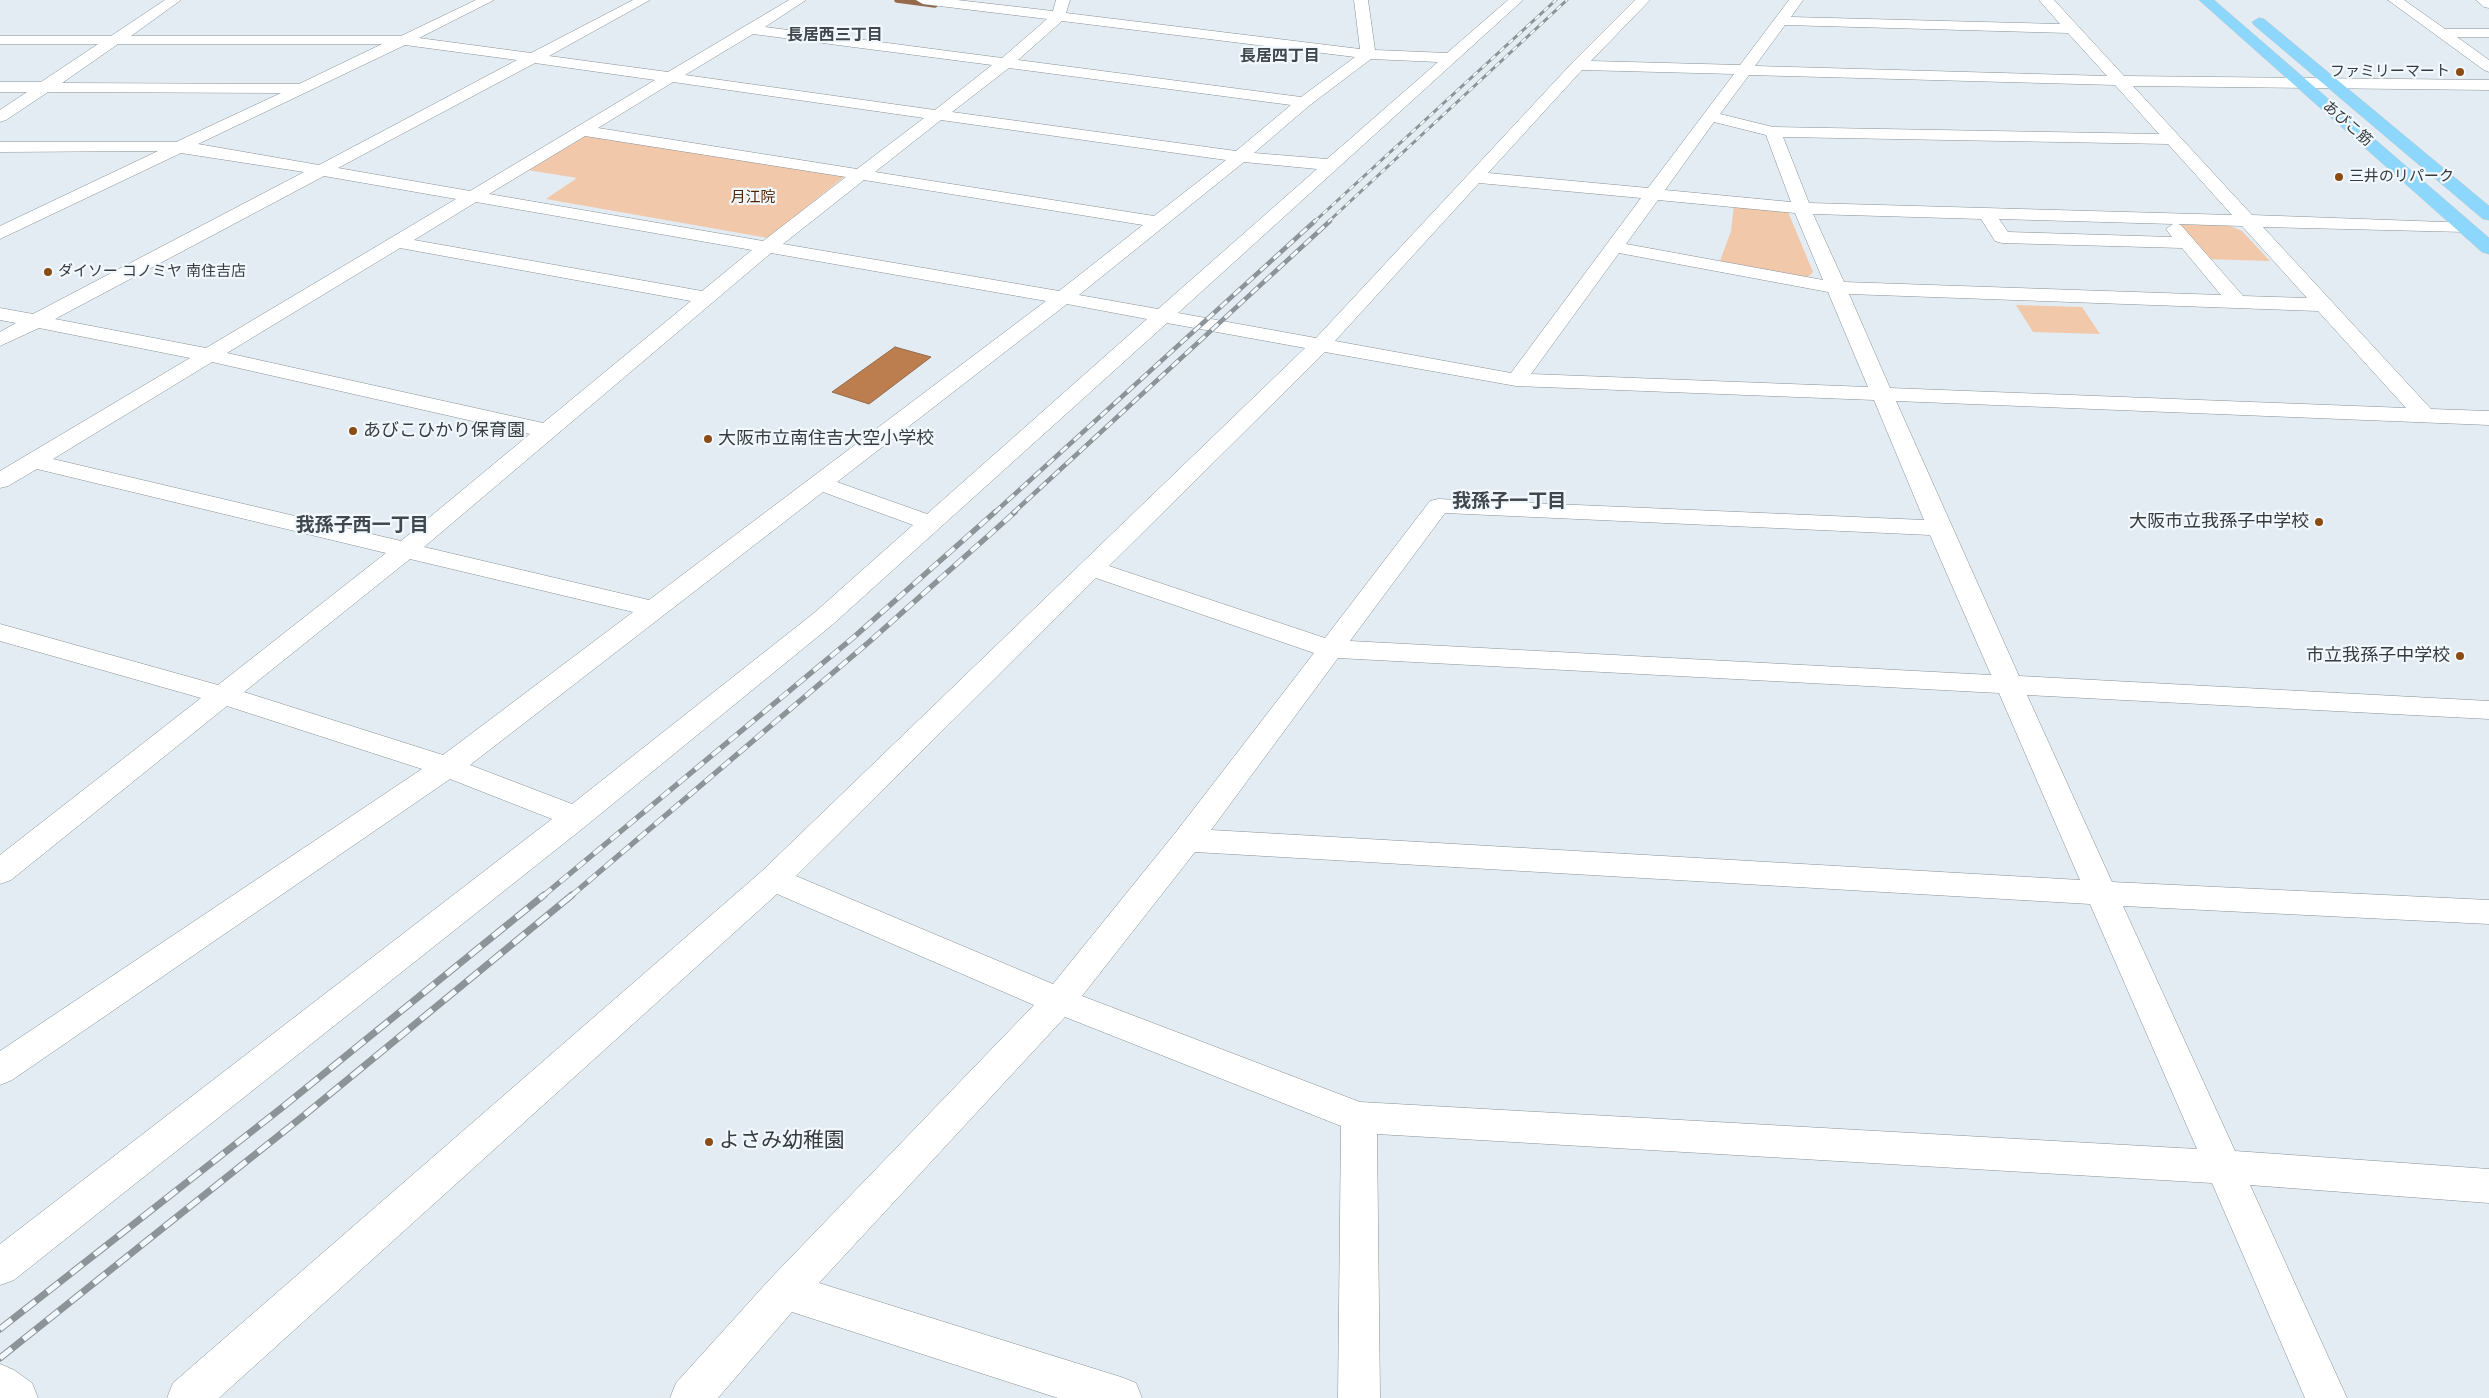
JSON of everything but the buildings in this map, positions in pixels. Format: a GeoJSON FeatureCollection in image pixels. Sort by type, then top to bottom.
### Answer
{"type":"FeatureCollection","features":[{"type":"Feature","properties":{"kind":"main road","name":"あびこ筋"},"geometry":{"type":"LineString","coordinates":[[2206,0],[2489,248]]}},
{"type":"Feature","properties":{"kind":"main road","name":"あびこ筋"},"geometry":{"type":"LineString","coordinates":[[2248,13],[2489,215]]}},
{"type":"Feature","properties":{"kind":"street"},"geometry":{"type":"LineString","coordinates":[[0,117],[174,0]]}},
{"type":"Feature","properties":{"kind":"street"},"geometry":{"type":"LineString","coordinates":[[0,233],[487,0]]}},
{"type":"Feature","properties":{"kind":"street"},"geometry":{"type":"LineString","coordinates":[[0,340],[643,0]]}},
{"type":"Feature","properties":{"kind":"street"},"geometry":{"type":"LineString","coordinates":[[0,481],[799,0]]}},
{"type":"Feature","properties":{"kind":"street"},"geometry":{"type":"LineString","coordinates":[[924,0],[1060,8],[1368,54],[1449,58]]}},
{"type":"Feature","properties":{"kind":"street"},"geometry":{"type":"LineString","coordinates":[[1361,0],[1368,54]]}},
{"type":"Feature","properties":{"kind":"street"},"geometry":{"type":"LineString","coordinates":[[0,1267],[576,817],[823,619],[1516,0]]}},
{"type":"Feature","properties":{"kind":"street"},"geometry":{"type":"LineString","coordinates":[[188,1398],[773,879],[1093,569],[1321,344],[1578,65],[1642,0]]}},
{"type":"Feature","properties":{"kind":"street"},"geometry":{"type":"LineString","coordinates":[[1516,380],[1796,0]]}},
{"type":"Feature","properties":{"kind":"street"},"geometry":{"type":"LineString","coordinates":[[2046,0],[2426,417]]}},
{"type":"Feature","properties":{"kind":"street"},"geometry":{"type":"LineString","coordinates":[[2395,0],[2489,67]]}},
{"type":"Feature","properties":{"kind":"street"},"geometry":{"type":"LineString","coordinates":[[2483,0],[2489,4]]}},
{"type":"Feature","properties":{"kind":"street"},"geometry":{"type":"LineString","coordinates":[[0,872],[404,551],[767,248],[942,114],[1005,63],[1060,8]]}},
{"type":"Feature","properties":{"kind":"street"},"geometry":{"type":"LineString","coordinates":[[1780,21],[2072,29]]}},
{"type":"Feature","properties":{"kind":"street"},"geometry":{"type":"LineString","coordinates":[[750,29],[1304,102]]}},
{"type":"Feature","properties":{"kind":"street"},"geometry":{"type":"LineString","coordinates":[[2441,32],[2489,33]]}},
{"type":"Feature","properties":{"kind":"street"},"geometry":{"type":"LineString","coordinates":[[0,40],[403,40],[1240,157],[1332,165]]}},
{"type":"Feature","properties":{"kind":"street"},"geometry":{"type":"LineString","coordinates":[[0,1070],[447,767],[1064,298],[1240,157],[1304,102],[1368,54]]}},
{"type":"Feature","properties":{"kind":"street"},"geometry":{"type":"LineString","coordinates":[[1578,65],[1746,68],[1769,71],[2120,81],[2332,85],[2489,85]]}},
{"type":"Feature","properties":{"kind":"street"},"geometry":{"type":"LineString","coordinates":[[0,87],[304,88]]}},
{"type":"Feature","properties":{"kind":"street"},"geometry":{"type":"LineString","coordinates":[[1710,116],[1773,132],[1985,134],[2174,139]]}},
{"type":"Feature","properties":{"kind":"street"},"geometry":{"type":"LineString","coordinates":[[581,130],[1157,222]]}},
{"type":"Feature","properties":{"kind":"street"},"geometry":{"type":"LineString","coordinates":[[1773,132],[1802,208],[1939,528],[2326,1398]]}},
{"type":"Feature","properties":{"kind":"street"},"geometry":{"type":"LineString","coordinates":[[0,147],[180,148],[1163,315],[1516,380],[1884,396],[2489,418]]}},
{"type":"Feature","properties":{"kind":"street"},"geometry":{"type":"LineString","coordinates":[[1475,177],[1802,208],[2245,219],[2465,227]]}},
{"type":"Feature","properties":{"kind":"street"},"geometry":{"type":"LineString","coordinates":[[0,214],[39,214]]}},
{"type":"Feature","properties":{"kind":"street"},"geometry":{"type":"LineString","coordinates":[[1987,214],[2002,237],[2187,243]]}},
{"type":"Feature","properties":{"kind":"street"},"geometry":{"type":"LineString","coordinates":[[2166,218],[2237,302]]}},
{"type":"Feature","properties":{"kind":"street"},"geometry":{"type":"LineString","coordinates":[[396,242],[707,298]]}},
{"type":"Feature","properties":{"kind":"street"},"geometry":{"type":"LineString","coordinates":[[1614,247],[1837,288],[2325,305]]}},
{"type":"Feature","properties":{"kind":"street"},"geometry":{"type":"LineString","coordinates":[[0,314],[209,355],[548,431]]}},
{"type":"Feature","properties":{"kind":"street"},"geometry":{"type":"LineString","coordinates":[[34,461],[656,610]]}},
{"type":"Feature","properties":{"kind":"street"},"geometry":{"type":"LineString","coordinates":[[821,484],[930,523]]}},
{"type":"Feature","properties":{"kind":"street"},"geometry":{"type":"LineString","coordinates":[[691,1398],[785,1291],[1059,1001],[1187,840],[1438,506],[1939,528]]}},
{"type":"Feature","properties":{"kind":"street"},"geometry":{"type":"LineString","coordinates":[[1093,569],[1330,649],[2489,710]]}},
{"type":"Feature","properties":{"kind":"street"},"geometry":{"type":"LineString","coordinates":[[0,632],[222,694],[447,767],[576,817]]}},
{"type":"Feature","properties":{"kind":"street"},"geometry":{"type":"LineString","coordinates":[[1187,840],[2101,893],[2489,912]]}},
{"type":"Feature","properties":{"kind":"street"},"geometry":{"type":"LineString","coordinates":[[773,879],[1059,1001],[1360,1117],[2223,1167],[2489,1186]]}},
{"type":"Feature","properties":{"kind":"street"},"geometry":{"type":"LineString","coordinates":[[1359,1398],[1360,1117]]}},
{"type":"Feature","properties":{"kind":"street"},"geometry":{"type":"LineString","coordinates":[[785,1291],[1121,1398]]}},
{"type":"Feature","properties":{"kind":"street"},"geometry":{"type":"LineString","coordinates":[[0,1384],[17,1398]]}},
{"type":"Feature","properties":{"kind":"green space","name":"月江院"},"geometry":{"type":"Polygon","coordinates":[[[585,136],[845,176],[768,238],[546,199],[577,178],[528,170],[585,136]]]}},
{"type":"Feature","properties":{"kind":"green space"},"geometry":{"type":"Polygon","coordinates":[[[1734,205],[1788,212],[1813,272],[1808,277],[1720,261],[1731,231],[1734,205]]]}},
{"type":"Feature","properties":{"kind":"green space"},"geometry":{"type":"Polygon","coordinates":[[[2175,224],[2230,226],[2242,231],[2270,261],[2204,259],[2175,224]]]}},
{"type":"Feature","properties":{"kind":"green space"},"geometry":{"type":"Polygon","coordinates":[[[2016,305],[2082,307],[2100,334],[2033,332],[2016,305]]]}},
{"type":"Feature","properties":{"kind":"shaded area"},"geometry":{"type":"Polygon","coordinates":[[[895,347],[931,357],[869,404],[832,392],[895,347]]]}},
{"type":"Feature","properties":{"kind":"waterway"},"geometry":{"type":"LineString","coordinates":[[897,0],[935,5]]}},
{"type":"Feature","properties":{"kind":"railway"},"geometry":{"type":"LineString","coordinates":[[1314,222],[1556,0]]}},
{"type":"Feature","properties":{"kind":"railway"},"geometry":{"type":"LineString","coordinates":[[1328,222],[1567,0]]}},
{"type":"Feature","properties":{"kind":"railway"},"geometry":{"type":"LineString","coordinates":[[994,513],[1315,221]]}},
{"type":"Feature","properties":{"kind":"railway"},"geometry":{"type":"LineString","coordinates":[[1013,513],[1330,221]]}},
{"type":"Feature","properties":{"kind":"railway"},"geometry":{"type":"LineString","coordinates":[[543,896],[854,637],[995,512]]}},
{"type":"Feature","properties":{"kind":"railway"},"geometry":{"type":"LineString","coordinates":[[571,896],[869,642],[1015,512]]}},
{"type":"Feature","properties":{"kind":"railway"},"geometry":{"type":"LineString","coordinates":[[0,1329],[284,1106],[544,895]]}},
{"type":"Feature","properties":{"kind":"railway"},"geometry":{"type":"LineString","coordinates":[[0,1358],[302,1117],[572,895]]}},
{"type":"Feature","properties":{"kind":"place","name":"ファミリーマート"},"geometry":{"type":"Point","coordinates":[2460,72]}},
{"type":"Feature","properties":{"kind":"place","name":"三井のリパーク"},"geometry":{"type":"Point","coordinates":[2339,177]}},
{"type":"Feature","properties":{"kind":"place","name":"ダイソー コノミヤ 南住吉店"},"geometry":{"type":"Point","coordinates":[48,272]}},
{"type":"Feature","properties":{"kind":"place","name":"あびこひかり保育園"},"geometry":{"type":"Point","coordinates":[353,431]}},
{"type":"Feature","properties":{"kind":"place","name":"大阪市立南住吉大空小学校"},"geometry":{"type":"Point","coordinates":[708,439]}},
{"type":"Feature","properties":{"kind":"place","name":"大阪市立我孫子中学校"},"geometry":{"type":"Point","coordinates":[2319,522]}},
{"type":"Feature","properties":{"kind":"place","name":"市立我孫子中学校"},"geometry":{"type":"Point","coordinates":[2460,656]}},
{"type":"Feature","properties":{"kind":"place","name":"よさみ幼稚園"},"geometry":{"type":"Point","coordinates":[709,1142]}},
{"type":"Feature","properties":{"kind":"district","name":"長居西三丁目"},"geometry":{"type":"Point","coordinates":[835,36]}},
{"type":"Feature","properties":{"kind":"district","name":"長居四丁目"},"geometry":{"type":"Point","coordinates":[1280,57]}},
{"type":"Feature","properties":{"kind":"district","name":"我孫子一丁目"},"geometry":{"type":"Point","coordinates":[1509,502]}},
{"type":"Feature","properties":{"kind":"district","name":"我孫子西一丁目"},"geometry":{"type":"Point","coordinates":[362,526]}}]}
